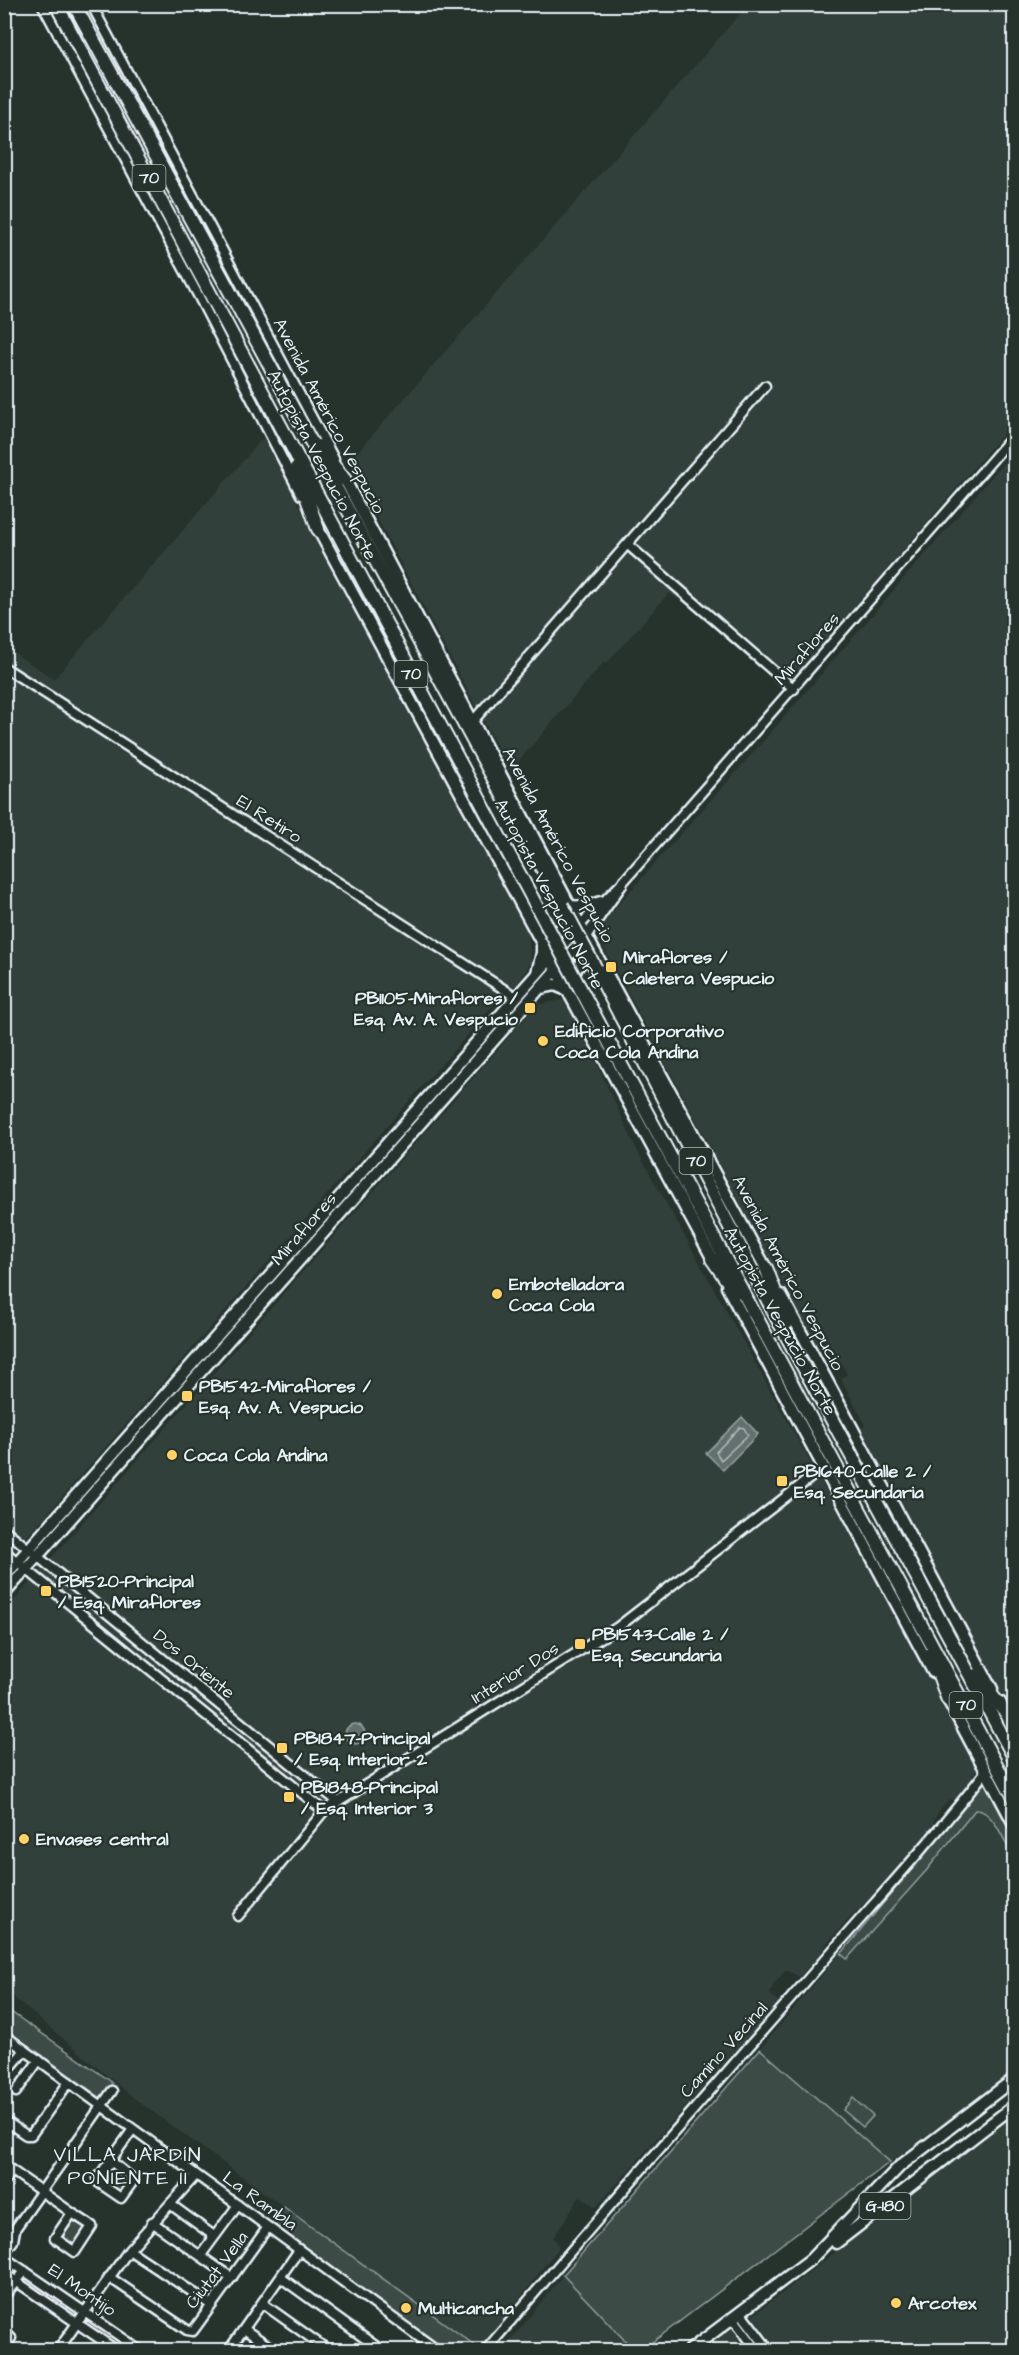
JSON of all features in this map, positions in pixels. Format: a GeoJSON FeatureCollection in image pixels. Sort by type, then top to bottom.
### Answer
{"type":"FeatureCollection","features":[{"type":"Feature","properties":{"kind":"highway","name":"Autopista Vespucio Norte"},"geometry":{"type":"LineString","coordinates":[[56,4],[546,924],[574,989],[783,1363],[1014,1798]]}},
{"type":"Feature","properties":{"kind":"highway","name":"Autopista Vespucio Norte"},"geometry":{"type":"LineString","coordinates":[[74,4],[294,415],[566,905],[596,969],[796,1353],[1014,1756]]}},
{"type":"Feature","properties":{"kind":"highway"},"geometry":{"type":"LineString","coordinates":[[79,4],[83,21]]}},
{"type":"Feature","properties":{"kind":"highway"},"geometry":{"type":"LineString","coordinates":[[294,415],[345,480]]}},
{"type":"Feature","properties":{"kind":"highway"},"geometry":{"type":"LineString","coordinates":[[280,422],[318,529]]}},
{"type":"Feature","properties":{"kind":"highway"},"geometry":{"type":"LineString","coordinates":[[712,1258],[783,1363]]}},
{"type":"Feature","properties":{"kind":"highway"},"geometry":{"type":"LineString","coordinates":[[766,1268],[796,1353]]}},
{"type":"Feature","properties":{"kind":"highway"},"geometry":{"type":"LineString","coordinates":[[917,1612],[948,1700]]}},
{"type":"Feature","properties":{"kind":"highway"},"geometry":{"type":"LineString","coordinates":[[951,1641],[1003,1710]]}},
{"type":"Feature","properties":{"kind":"main road","name":"Avenida Américo Vespucio"},"geometry":{"type":"LineString","coordinates":[[345,480],[473,721],[566,905],[581,924],[598,954],[1014,1731]]}},
{"type":"Feature","properties":{"kind":"main road"},"geometry":{"type":"LineString","coordinates":[[318,529],[557,969],[574,989],[712,1258],[1014,1824]]}},
{"type":"Feature","properties":{"kind":"main road"},"geometry":{"type":"LineString","coordinates":[[542,941],[556,933],[566,922],[566,905],[585,908],[601,902]]}},
{"type":"Feature","properties":{"kind":"main road","name":"Miraflores"},"geometry":{"type":"LineString","coordinates":[[4,1594],[22,1566],[117,1450],[581,924]]}},
{"type":"Feature","properties":{"kind":"main road","name":"Miraflores"},"geometry":{"type":"LineString","coordinates":[[32,1554],[127,1456],[587,934]]}},
{"type":"Feature","properties":{"kind":"main road"},"geometry":{"type":"LineString","coordinates":[[536,976],[542,953],[542,941]]}},
{"type":"Feature","properties":{"kind":"main road"},"geometry":{"type":"LineString","coordinates":[[574,989],[574,971],[586,958],[598,954]]}},
{"type":"Feature","properties":{"kind":"main road"},"geometry":{"type":"LineString","coordinates":[[540,988],[555,985],[574,989]]}},
{"type":"Feature","properties":{"kind":"main road"},"geometry":{"type":"LineString","coordinates":[[117,1450],[121,1455],[127,1456]]}},
{"type":"Feature","properties":{"kind":"main road","name":"Miraflores"},"geometry":{"type":"LineString","coordinates":[[4,1577],[22,1566]]}},
{"type":"Feature","properties":{"kind":"main road","name":"G-180"},"geometry":{"type":"LineString","coordinates":[[811,2259],[900,2166],[1014,2079]]}},
{"type":"Feature","properties":{"kind":"main road","name":"G-180"},"geometry":{"type":"LineString","coordinates":[[690,2350],[811,2259],[839,2241],[1014,2106]]}},
{"type":"Feature","properties":{"kind":"main road"},"geometry":{"type":"LineString","coordinates":[[969,2113],[967,2120],[969,2127],[981,2132]]}},
{"type":"Feature","properties":{"kind":"street"},"geometry":{"type":"LineString","coordinates":[[42,4],[199,297],[318,529]]}},
{"type":"Feature","properties":{"kind":"street","name":"Avenida Américo Vespucio"},"geometry":{"type":"LineString","coordinates":[[91,4],[345,480]]}},
{"type":"Feature","properties":{"kind":"street"},"geometry":{"type":"LineString","coordinates":[[473,721],[765,386]]}},
{"type":"Feature","properties":{"kind":"street","name":"Miraflores"},"geometry":{"type":"LineString","coordinates":[[581,924],[623,882],[794,689],[1014,435]]}},
{"type":"Feature","properties":{"kind":"street"},"geometry":{"type":"LineString","coordinates":[[627,544],[794,689]]}},
{"type":"Feature","properties":{"kind":"street","name":"El Retiro"},"geometry":{"type":"LineString","coordinates":[[4,667],[516,998]]}},
{"type":"Feature","properties":{"kind":"street","name":"Miraflores"},"geometry":{"type":"LineString","coordinates":[[587,934],[623,882]]}},
{"type":"Feature","properties":{"kind":"street","name":"Interior Dos"},"geometry":{"type":"LineString","coordinates":[[238,1916],[324,1810],[618,1627],[823,1468]]}},
{"type":"Feature","properties":{"kind":"street","name":"Dos Oriente"},"geometry":{"type":"LineString","coordinates":[[7,1535],[338,1802]]}},
{"type":"Feature","properties":{"kind":"street","name":"Dos Oriente"},"geometry":{"type":"LineString","coordinates":[[4,1551],[324,1810]]}},
{"type":"Feature","properties":{"kind":"street","name":"Camino Vecinal"},"geometry":{"type":"LineString","coordinates":[[486,2350],[645,2163],[791,2001],[939,1830],[986,1771]]}},
{"type":"Feature","properties":{"kind":"street","name":"La Rambla"},"geometry":{"type":"LineString","coordinates":[[5,2038],[39,2060],[437,2350]]}},
{"type":"Feature","properties":{"kind":"street"},"geometry":{"type":"LineString","coordinates":[[4,2075],[25,2050]]}},
{"type":"Feature","properties":{"kind":"street"},"geometry":{"type":"LineString","coordinates":[[16,2092],[39,2060]]}},
{"type":"Feature","properties":{"kind":"street"},"geometry":{"type":"LineString","coordinates":[[4,2120],[30,2136],[69,2082]]}},
{"type":"Feature","properties":{"kind":"street"},"geometry":{"type":"LineString","coordinates":[[4,2240],[15,2229],[112,2091]]}},
{"type":"Feature","properties":{"kind":"street"},"geometry":{"type":"LineString","coordinates":[[111,2162],[133,2177],[134,2182],[121,2198],[98,2181],[133,2129]]}},
{"type":"Feature","properties":{"kind":"street"},"geometry":{"type":"LineString","coordinates":[[4,2182],[8,2168],[92,2226],[75,2252],[55,2238],[72,2213]]}},
{"type":"Feature","properties":{"kind":"street"},"geometry":{"type":"LineString","coordinates":[[58,2350],[129,2250],[196,2175]]}},
{"type":"Feature","properties":{"kind":"street"},"geometry":{"type":"LineString","coordinates":[[170,2204],[214,2236]]}},
{"type":"Feature","properties":{"kind":"street"},"geometry":{"type":"LineString","coordinates":[[201,2255],[238,2205]]}},
{"type":"Feature","properties":{"kind":"street"},"geometry":{"type":"LineString","coordinates":[[152,2222],[232,2278]]}},
{"type":"Feature","properties":{"kind":"street","name":"Ciutat Vella"},"geometry":{"type":"LineString","coordinates":[[109,2277],[191,2331],[268,2227]]}},
{"type":"Feature","properties":{"kind":"street"},"geometry":{"type":"LineString","coordinates":[[4,2255],[13,2241],[15,2229]]}},
{"type":"Feature","properties":{"kind":"street"},"geometry":{"type":"LineString","coordinates":[[129,2250],[212,2305]]}},
{"type":"Feature","properties":{"kind":"street"},"geometry":{"type":"LineString","coordinates":[[229,2350],[299,2250]]}},
{"type":"Feature","properties":{"kind":"street","name":"El Montijo"},"geometry":{"type":"LineString","coordinates":[[4,2255],[140,2350]]}},
{"type":"Feature","properties":{"kind":"street"},"geometry":{"type":"LineString","coordinates":[[4,2296],[25,2271]]}},
{"type":"Feature","properties":{"kind":"street","name":"El Montijo"},"geometry":{"type":"LineString","coordinates":[[4,2273],[113,2350]]}},
{"type":"Feature","properties":{"kind":"street"},"geometry":{"type":"LineString","coordinates":[[280,2277],[381,2350]]}},
{"type":"Feature","properties":{"kind":"street"},"geometry":{"type":"LineString","coordinates":[[262,2303],[328,2350]]}},
{"type":"Feature","properties":{"kind":"street"},"geometry":{"type":"LineString","coordinates":[[737,2315],[757,2350]]}},
{"type":"Feature","properties":{"kind":"street"},"geometry":{"type":"LineString","coordinates":[[737,2315],[769,2350]]}},
{"type":"Feature","properties":{"kind":"street"},"geometry":{"type":"LineString","coordinates":[[244,2329],[274,2350]]}},
{"type":"Feature","properties":{"kind":"street"},"geometry":{"type":"LineString","coordinates":[[4,2348],[8,2335]]}},
{"type":"Feature","properties":{"kind":"shaded area"},"geometry":{"type":"Polygon","coordinates":[[[748,5],[1014,5],[1014,421],[799,671],[791,673],[669,593],[606,664],[604,662],[510,771],[348,463],[748,5]]]}},
{"type":"Feature","properties":{"kind":"shaded area"},"geometry":{"type":"Polygon","coordinates":[[[263,438],[528,931],[531,961],[518,983],[497,1001],[5,1562],[5,647],[54,679],[263,438]]]}},
{"type":"Feature","properties":{"kind":"shaded area"},"geometry":{"type":"Polygon","coordinates":[[[1014,451],[1014,1717],[862,1430],[865,1424],[841,1379],[847,1374],[834,1350],[822,1357],[595,931],[760,745],[1014,451]]]}},
{"type":"Feature","properties":{"kind":"shaded area"},"geometry":{"type":"Polygon","coordinates":[[[566,999],[639,1154],[979,1766],[959,1797],[948,1801],[936,1816],[928,1835],[825,1945],[813,1966],[810,1964],[800,1977],[786,1970],[774,1984],[770,1994],[779,2002],[596,2207],[580,2196],[553,2238],[560,2246],[480,2349],[135,2099],[5,1990],[5,1611],[537,1005],[566,999]]]}},
{"type":"Feature","properties":{"kind":"shaded area"},"geometry":{"type":"Polygon","coordinates":[[[987,1779],[1014,1834],[1014,2073],[890,2162],[760,2049],[987,1779]]]}},
{"type":"Feature","properties":{"kind":"shaded area"},"geometry":{"type":"Polygon","coordinates":[[[987,1779],[1014,1834],[1014,1859],[993,1821],[982,1811],[975,1810],[926,1871],[847,1959],[841,1954],[987,1779]]]}},
{"type":"Feature","properties":{"kind":"shaded area"},"geometry":{"type":"Polygon","coordinates":[[[5,2008],[109,2080],[112,2083],[101,2098],[5,2029],[5,2008]]]}},
{"type":"Feature","properties":{"kind":"shaded area"},"geometry":{"type":"Polygon","coordinates":[[[760,2049],[890,2162],[642,2350],[634,2350],[563,2275],[760,2049]]]}},
{"type":"Feature","properties":{"kind":"shaded area"},"geometry":{"type":"Polygon","coordinates":[[[853,2098],[873,2116],[863,2127],[843,2110],[853,2098]]]}},
{"type":"Feature","properties":{"kind":"shaded area"},"geometry":{"type":"Polygon","coordinates":[[[1014,2116],[1014,2350],[778,2350],[752,2316],[1014,2116]]]}},
{"type":"Feature","properties":{"kind":"shaded area"},"geometry":{"type":"Polygon","coordinates":[[[112,2165],[131,2179],[120,2194],[101,2180],[112,2165]]]}},
{"type":"Feature","properties":{"kind":"shaded area"},"geometry":{"type":"Polygon","coordinates":[[[284,2207],[480,2349],[445,2350],[272,2223],[284,2207]]]}},
{"type":"Feature","properties":{"kind":"shaded area"},"geometry":{"type":"Polygon","coordinates":[[[73,2216],[88,2227],[75,2247],[60,2236],[73,2216]]]}},
{"type":"Feature","properties":{"kind":"shaded area"},"geometry":{"type":"Polygon","coordinates":[[[563,2275],[634,2350],[503,2350],[563,2275]]]}},
{"type":"Feature","properties":{"kind":"shaded area"},"geometry":{"type":"Polygon","coordinates":[[[732,2328],[749,2350],[703,2350],[732,2328]]]}},
{"type":"Feature","properties":{"kind":"water"},"geometry":{"type":"Polygon","coordinates":[[[742,1417],[758,1434],[723,1470],[706,1453],[742,1417]]]}},
{"type":"Feature","properties":{"kind":"water"},"geometry":{"type":"Polygon","coordinates":[[[355,1724],[362,1727],[365,1734],[362,1741],[355,1744],[348,1741],[345,1734],[348,1727],[355,1724]]]}},
{"type":"Feature","properties":{"kind":"place","name":"Miraflores / Caletera Vespucio"},"geometry":{"type":"Point","coordinates":[611,967]}},
{"type":"Feature","properties":{"kind":"place","name":"PB1105-Miraflores / Esq. Av. A. Vespucio"},"geometry":{"type":"Point","coordinates":[530,1008]}},
{"type":"Feature","properties":{"kind":"place","name":"Edificio Corporativo Coca Cola Andina"},"geometry":{"type":"Point","coordinates":[543,1041]}},
{"type":"Feature","properties":{"kind":"place","name":"Embotelladora Coca Cola"},"geometry":{"type":"Point","coordinates":[497,1294]}},
{"type":"Feature","properties":{"kind":"place","name":"PB1542-Miraflores / Esq. Av. A. Vespucio"},"geometry":{"type":"Point","coordinates":[187,1396]}},
{"type":"Feature","properties":{"kind":"place","name":"Coca Cola Andina"},"geometry":{"type":"Point","coordinates":[172,1455]}},
{"type":"Feature","properties":{"kind":"place","name":"PB1640-Calle 2 / Esq. Secundaria"},"geometry":{"type":"Point","coordinates":[782,1481]}},
{"type":"Feature","properties":{"kind":"place","name":"PB1520-Principal / Esq. Miraflores"},"geometry":{"type":"Point","coordinates":[46,1591]}},
{"type":"Feature","properties":{"kind":"place","name":"PB1543-Calle 2 / Esq. Secundaria"},"geometry":{"type":"Point","coordinates":[580,1644]}},
{"type":"Feature","properties":{"kind":"place","name":"PB1847-Principal / Esq. Interior 2"},"geometry":{"type":"Point","coordinates":[282,1748]}},
{"type":"Feature","properties":{"kind":"place","name":"PB1848-Principal / Esq. Interior 3"},"geometry":{"type":"Point","coordinates":[289,1797]}},
{"type":"Feature","properties":{"kind":"place","name":"Envases central"},"geometry":{"type":"Point","coordinates":[24,1839]}},
{"type":"Feature","properties":{"kind":"place","name":"Arcotex"},"geometry":{"type":"Point","coordinates":[896,2303]}},
{"type":"Feature","properties":{"kind":"place","name":"Multicancha"},"geometry":{"type":"Point","coordinates":[406,2308]}},
{"type":"Feature","properties":{"kind":"district","name":"VILLA JARDÍN PONIENTE II"},"geometry":{"type":"Point","coordinates":[128,2166]}}]}
